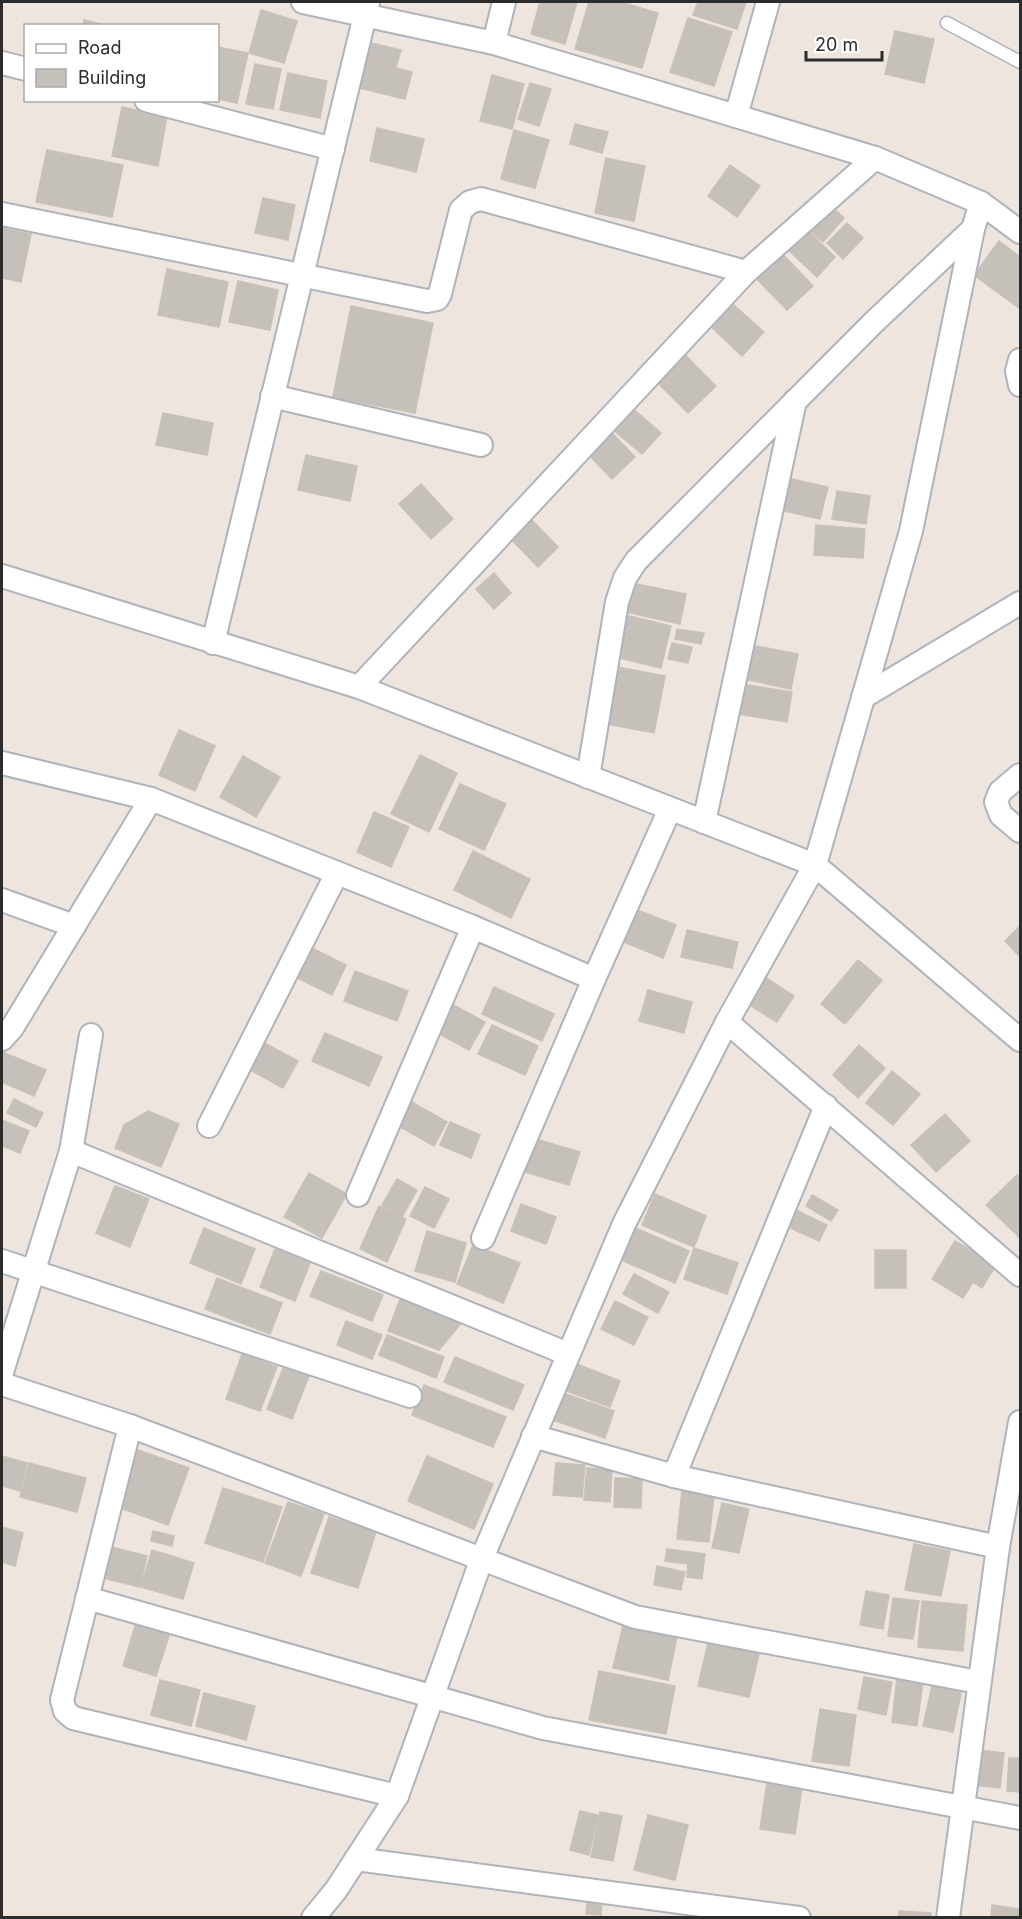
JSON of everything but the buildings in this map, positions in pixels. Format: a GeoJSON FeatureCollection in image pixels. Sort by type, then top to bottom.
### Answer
{"type":"FeatureCollection","features":[{"type":"Feature","properties":{"kind":"street"},"geometry":{"type":"LineString","coordinates":[[303,2],[367,8],[494,43],[875,158],[981,203],[1020,232]]}},
{"type":"Feature","properties":{"kind":"street"},"geometry":{"type":"LineString","coordinates":[[494,43],[504,2]]}},
{"type":"Feature","properties":{"kind":"street"},"geometry":{"type":"LineString","coordinates":[[736,116],[768,2]]}},
{"type":"Feature","properties":{"kind":"street"},"geometry":{"type":"LineString","coordinates":[[213,643],[300,276],[367,8]]}},
{"type":"Feature","properties":{"kind":"street"},"geometry":{"type":"LineString","coordinates":[[2,63],[24,68]]}},
{"type":"Feature","properties":{"kind":"street"},"geometry":{"type":"LineString","coordinates":[[154,102],[333,149]]}},
{"type":"Feature","properties":{"kind":"street"},"geometry":{"type":"LineString","coordinates":[[359,687],[746,272],[875,158]]}},
{"type":"Feature","properties":{"kind":"street"},"geometry":{"type":"LineString","coordinates":[[2,214],[427,301],[436,300],[440,294],[461,210],[470,202],[481,200],[746,272]]}},
{"type":"Feature","properties":{"kind":"street"},"geometry":{"type":"LineString","coordinates":[[312,1917],[336,1890],[397,1796],[435,1695],[482,1558],[624,1224],[728,1022],[815,865],[910,531],[973,229],[981,203]]}},
{"type":"Feature","properties":{"kind":"street"},"geometry":{"type":"LineString","coordinates":[[588,777],[617,602],[625,578],[657,539],[795,401],[973,229]]}},
{"type":"Feature","properties":{"kind":"street"},"geometry":{"type":"LineString","coordinates":[[1020,360],[1017,371],[1020,385]]}},
{"type":"Feature","properties":{"kind":"street"},"geometry":{"type":"LineString","coordinates":[[272,396],[481,445]]}},
{"type":"Feature","properties":{"kind":"street"},"geometry":{"type":"LineString","coordinates":[[704,822],[795,401]]}},
{"type":"Feature","properties":{"kind":"street"},"geometry":{"type":"LineString","coordinates":[[2,576],[359,687],[815,865],[1020,1040]]}},
{"type":"Feature","properties":{"kind":"street"},"geometry":{"type":"LineString","coordinates":[[863,698],[1020,603]]}},
{"type":"Feature","properties":{"kind":"street"},"geometry":{"type":"LineString","coordinates":[[2,763],[150,799],[473,927],[594,978]]}},
{"type":"Feature","properties":{"kind":"street"},"geometry":{"type":"LineString","coordinates":[[1020,775],[1000,792],[996,802],[1001,815],[1020,831]]}},
{"type":"Feature","properties":{"kind":"street"},"geometry":{"type":"LineString","coordinates":[[2,1039],[12,1028],[150,799]]}},
{"type":"Feature","properties":{"kind":"street"},"geometry":{"type":"LineString","coordinates":[[483,1239],[594,978],[670,809]]}},
{"type":"Feature","properties":{"kind":"street"},"geometry":{"type":"LineString","coordinates":[[209,1126],[337,873]]}},
{"type":"Feature","properties":{"kind":"street"},"geometry":{"type":"LineString","coordinates":[[2,900],[74,926]]}},
{"type":"Feature","properties":{"kind":"street"},"geometry":{"type":"LineString","coordinates":[[358,1195],[473,927]]}},
{"type":"Feature","properties":{"kind":"street"},"geometry":{"type":"LineString","coordinates":[[728,1022],[1020,1275]]}},
{"type":"Feature","properties":{"kind":"street"},"geometry":{"type":"LineString","coordinates":[[2,1372],[71,1151],[91,1035]]}},
{"type":"Feature","properties":{"kind":"street"},"geometry":{"type":"LineString","coordinates":[[674,1476],[826,1106]]}},
{"type":"Feature","properties":{"kind":"street"},"geometry":{"type":"LineString","coordinates":[[71,1151],[568,1354]]}},
{"type":"Feature","properties":{"kind":"street"},"geometry":{"type":"LineString","coordinates":[[2,1261],[410,1396]]}},
{"type":"Feature","properties":{"kind":"street"},"geometry":{"type":"LineString","coordinates":[[2,1384],[130,1426],[635,1617],[978,1682]]}},
{"type":"Feature","properties":{"kind":"street"},"geometry":{"type":"LineString","coordinates":[[948,1917],[978,1682],[998,1546],[1020,1422]]}},
{"type":"Feature","properties":{"kind":"street"},"geometry":{"type":"LineString","coordinates":[[130,1426],[62,1700],[64,1711],[73,1718],[397,1796]]}},
{"type":"Feature","properties":{"kind":"street"},"geometry":{"type":"LineString","coordinates":[[533,1436],[674,1476],[998,1546]]}},
{"type":"Feature","properties":{"kind":"street"},"geometry":{"type":"LineString","coordinates":[[87,1598],[435,1695],[543,1728],[962,1809],[1020,1818]]}},
{"type":"Feature","properties":{"kind":"street"},"geometry":{"type":"LineString","coordinates":[[356,1859],[799,1917]]}},
{"type":"Feature","properties":{"kind":"lane"},"geometry":{"type":"LineString","coordinates":[[946,23],[1020,62]]}}]}
